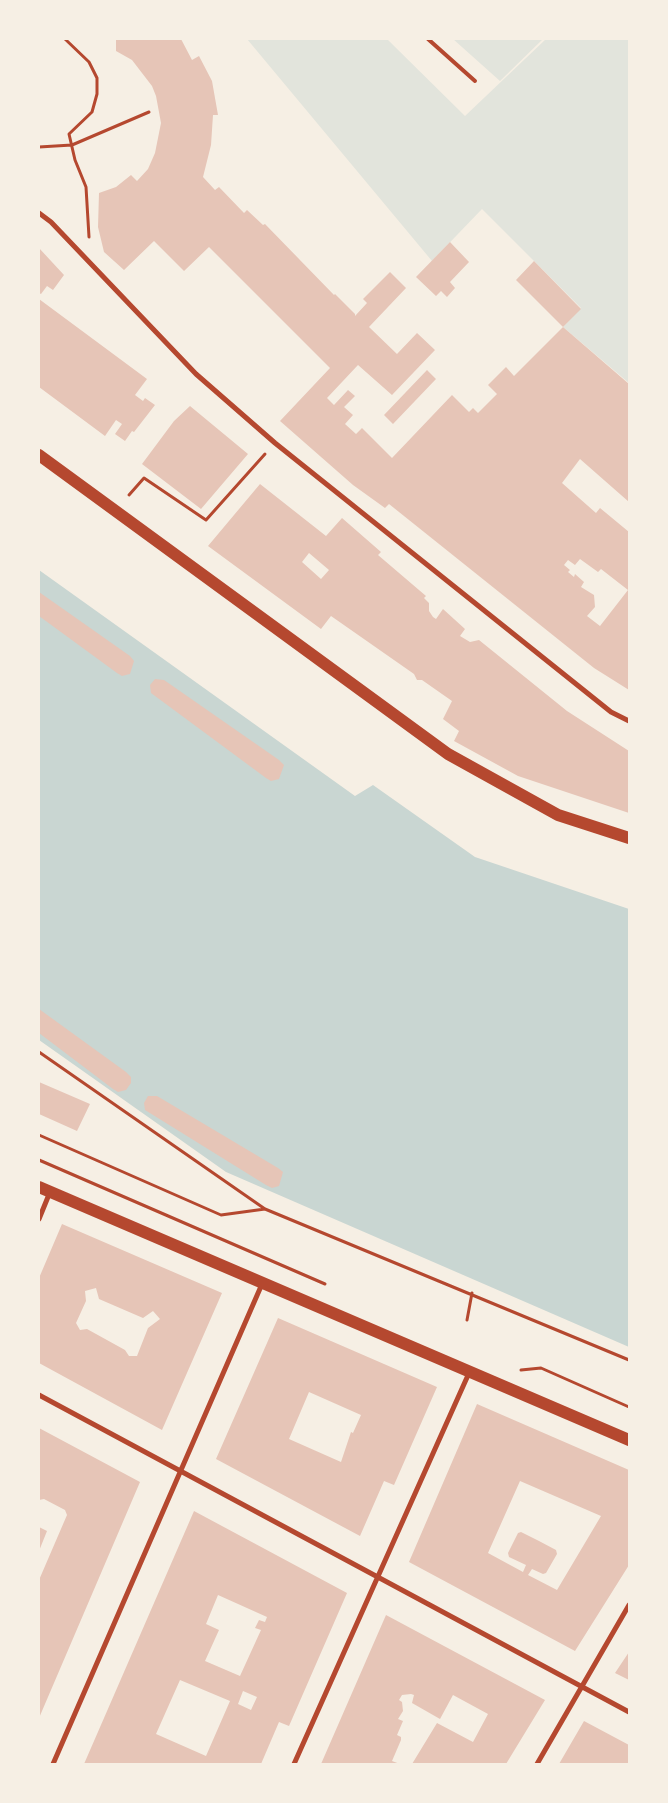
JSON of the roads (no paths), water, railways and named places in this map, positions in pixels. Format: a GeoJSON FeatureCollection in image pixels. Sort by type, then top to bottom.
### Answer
{"type":"FeatureCollection","features":[{"type":"Feature","properties":{"kind":"main road"},"geometry":{"type":"LineString","coordinates":[[39,455],[117,510],[448,754],[558,815],[629,838]]}},
{"type":"Feature","properties":{"kind":"main road"},"geometry":{"type":"LineString","coordinates":[[44,1189],[469,1373],[629,1440]]}},
{"type":"Feature","properties":{"kind":"street"},"geometry":{"type":"LineString","coordinates":[[39,213],[51,222],[196,374],[275,443],[611,712],[629,721]]}},
{"type":"Feature","properties":{"kind":"street"},"geometry":{"type":"LineString","coordinates":[[39,1219],[44,1189]]}},
{"type":"Feature","properties":{"kind":"street"},"geometry":{"type":"LineString","coordinates":[[53,1764],[262,1284]]}},
{"type":"Feature","properties":{"kind":"street"},"geometry":{"type":"LineString","coordinates":[[294,1764],[376,1577],[469,1373]]}},
{"type":"Feature","properties":{"kind":"street"},"geometry":{"type":"LineString","coordinates":[[39,1394],[629,1712]]}},
{"type":"Feature","properties":{"kind":"street"},"geometry":{"type":"LineString","coordinates":[[537,1764],[629,1605]]}},
{"type":"Feature","properties":{"kind":"lane"},"geometry":{"type":"LineString","coordinates":[[428,39],[475,81]]}}]}
